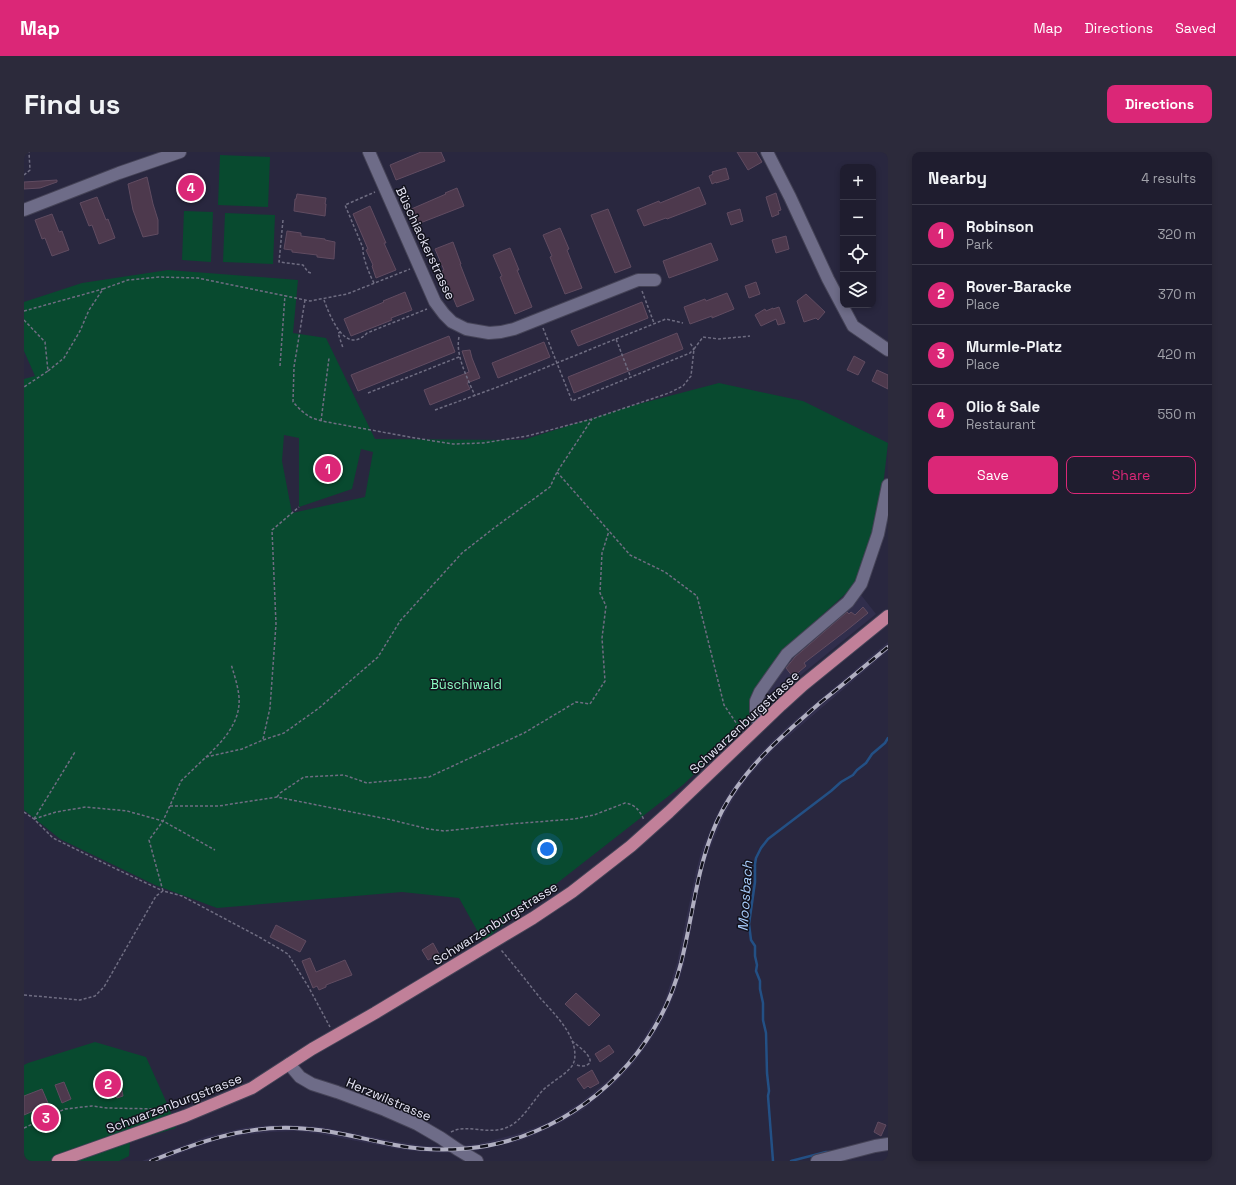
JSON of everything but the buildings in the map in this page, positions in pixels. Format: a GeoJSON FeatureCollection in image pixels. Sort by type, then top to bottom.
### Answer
{"type":"FeatureCollection","features":[{"type":"Feature","properties":{"kind":"main road","name":"Schwarzenburgstrasse"},"geometry":{"type":"LineString","coordinates":[[58,1161],[185,1116],[243,1093],[258,1085],[312,1049],[533,918],[572,892],[612,862],[649,830],[803,685],[888,616]]}},
{"type":"Feature","properties":{"kind":"street"},"geometry":{"type":"LineString","coordinates":[[24,210],[180,152]]}},
{"type":"Feature","properties":{"kind":"street","name":"Büschiackerstrasse"},"geometry":{"type":"LineString","coordinates":[[369,152],[435,302],[452,322],[466,329],[489,333],[514,329],[638,280],[655,280]]}},
{"type":"Feature","properties":{"kind":"street"},"geometry":{"type":"LineString","coordinates":[[768,152],[828,279],[853,326],[888,350]]}},
{"type":"Feature","properties":{"kind":"street"},"geometry":{"type":"LineString","coordinates":[[759,725],[756,711],[756,701],[760,692],[787,654],[848,602],[861,584],[878,534],[888,485]]}},
{"type":"Feature","properties":{"kind":"street","name":"Herzwilstrasse"},"geometry":{"type":"LineString","coordinates":[[289,1064],[300,1077],[312,1084],[385,1110],[417,1124],[478,1161]]}},
{"type":"Feature","properties":{"kind":"street"},"geometry":{"type":"LineString","coordinates":[[817,1161],[888,1144]]}},
{"type":"Feature","properties":{"kind":"path"},"geometry":{"type":"LineString","coordinates":[[24,175],[30,170],[29,152]]}},
{"type":"Feature","properties":{"kind":"path"},"geometry":{"type":"LineString","coordinates":[[374,283],[367,269],[367,263],[362,252],[363,248],[345,205],[379,190]]}},
{"type":"Feature","properties":{"kind":"path"},"geometry":{"type":"LineString","coordinates":[[283,220],[279,262],[303,265],[308,272],[311,273]]}},
{"type":"Feature","properties":{"kind":"path"},"geometry":{"type":"LineString","coordinates":[[24,312],[104,289],[128,280],[159,277],[198,278],[305,300],[324,299],[347,294],[412,268]]}},
{"type":"Feature","properties":{"kind":"path"},"geometry":{"type":"LineString","coordinates":[[638,280],[654,324]]}},
{"type":"Feature","properties":{"kind":"path"},"geometry":{"type":"LineString","coordinates":[[24,387],[64,358],[80,331],[89,310],[104,289]]}},
{"type":"Feature","properties":{"kind":"path"},"geometry":{"type":"LineString","coordinates":[[280,366],[285,296]]}},
{"type":"Feature","properties":{"kind":"path"},"geometry":{"type":"LineString","coordinates":[[324,299],[334,323],[341,332],[349,339],[356,340],[368,333],[430,307]]}},
{"type":"Feature","properties":{"kind":"path"},"geometry":{"type":"LineString","coordinates":[[305,300],[294,367],[293,402],[304,414],[320,420],[415,438],[460,444],[482,443],[527,436],[592,419],[669,393],[683,386],[691,376],[694,349],[690,343]]}},
{"type":"Feature","properties":{"kind":"path"},"geometry":{"type":"LineString","coordinates":[[539,319],[572,401],[690,353],[703,338],[750,336]]}},
{"type":"Feature","properties":{"kind":"path"},"geometry":{"type":"LineString","coordinates":[[436,410],[475,396],[666,319],[683,323]]}},
{"type":"Feature","properties":{"kind":"path"},"geometry":{"type":"LineString","coordinates":[[24,320],[46,342],[48,371]]}},
{"type":"Feature","properties":{"kind":"path"},"geometry":{"type":"LineString","coordinates":[[341,332],[338,333],[343,348]]}},
{"type":"Feature","properties":{"kind":"path"},"geometry":{"type":"LineString","coordinates":[[460,333],[458,341],[459,357],[475,396]]}},
{"type":"Feature","properties":{"kind":"path"},"geometry":{"type":"LineString","coordinates":[[616,339],[631,378]]}},
{"type":"Feature","properties":{"kind":"path"},"geometry":{"type":"LineString","coordinates":[[368,393],[459,357]]}},
{"type":"Feature","properties":{"kind":"path"},"geometry":{"type":"LineString","coordinates":[[320,420],[329,358]]}},
{"type":"Feature","properties":{"kind":"path"},"geometry":{"type":"LineString","coordinates":[[206,757],[242,749],[284,733],[319,708],[378,657],[400,621],[462,553],[550,486],[557,472],[592,419]]}},
{"type":"Feature","properties":{"kind":"path"},"geometry":{"type":"LineString","coordinates":[[557,472],[630,555],[665,572],[697,596],[724,705],[746,738]]}},
{"type":"Feature","properties":{"kind":"path"},"geometry":{"type":"LineString","coordinates":[[263,740],[270,708],[276,624],[272,530],[299,506]]}},
{"type":"Feature","properties":{"kind":"path"},"geometry":{"type":"LineString","coordinates":[[277,797],[280,793],[304,776],[344,775],[367,783],[429,777],[524,733],[576,702],[590,704],[605,681],[602,638],[606,606],[600,593],[602,553],[609,531]]}},
{"type":"Feature","properties":{"kind":"path"},"geometry":{"type":"LineString","coordinates":[[163,891],[149,840],[163,821],[181,780],[222,741],[237,716],[239,697],[231,664]]}},
{"type":"Feature","properties":{"kind":"path"},"geometry":{"type":"LineString","coordinates":[[34,819],[75,752]]}},
{"type":"Feature","properties":{"kind":"path"},"geometry":{"type":"LineString","coordinates":[[170,806],[219,806],[277,797],[392,820],[428,830],[444,832],[510,824],[574,819],[594,815],[625,803],[637,808],[644,818],[649,830]]}},
{"type":"Feature","properties":{"kind":"path"},"geometry":{"type":"LineString","coordinates":[[34,819],[56,812],[86,807],[127,811],[163,821],[215,850]]}},
{"type":"Feature","properties":{"kind":"path"},"geometry":{"type":"LineString","coordinates":[[24,812],[34,819],[53,838],[163,891],[182,896],[288,954],[308,986],[334,1036]]}},
{"type":"Feature","properties":{"kind":"path"},"geometry":{"type":"LineString","coordinates":[[24,995],[80,1000],[95,996],[104,987],[156,896],[163,891]]}},
{"type":"Feature","properties":{"kind":"path"},"geometry":{"type":"LineString","coordinates":[[494,942],[562,1023],[572,1041],[589,1057],[590,1061],[587,1065],[579,1066],[574,1064]]}},
{"type":"Feature","properties":{"kind":"path"},"geometry":{"type":"LineString","coordinates":[[441,1138],[455,1130],[465,1128],[492,1131],[508,1127],[523,1115],[544,1090],[574,1064],[572,1041]]}},
{"type":"Feature","properties":{"kind":"path"},"geometry":{"type":"LineString","coordinates":[[24,1128],[65,1109],[92,1106],[161,1110]]}},
{"type":"Feature","properties":{"kind":"shaded area"},"geometry":{"type":"Polygon","coordinates":[[[854,586],[876,614],[796,679],[760,712],[763,694],[789,655],[847,604],[854,586]]]}},
{"type":"Feature","properties":{"kind":"shaded area"},"geometry":{"type":"Polygon","coordinates":[[[888,642],[888,651],[776,747],[751,774],[736,794],[723,817],[709,851],[702,873],[684,965],[675,993],[664,1018],[634,1063],[616,1082],[584,1109],[537,1134],[519,1141],[479,1150],[452,1153],[424,1152],[398,1149],[320,1134],[296,1131],[272,1132],[221,1139],[160,1161],[142,1161],[208,1136],[243,1128],[271,1125],[321,1127],[425,1146],[478,1144],[534,1128],[551,1121],[580,1103],[612,1077],[629,1059],[644,1038],[664,1003],[677,963],[702,849],[717,814],[730,791],[754,760],[789,725],[888,642]]]}},
{"type":"Feature","properties":{"kind":"green space"},"geometry":{"type":"Polygon","coordinates":[[[220,155],[270,157],[268,207],[218,205],[220,155]]]}},
{"type":"Feature","properties":{"kind":"green space"},"geometry":{"type":"Polygon","coordinates":[[[184,211],[213,212],[211,262],[182,260],[184,211]]]}},
{"type":"Feature","properties":{"kind":"green space"},"geometry":{"type":"Polygon","coordinates":[[[225,213],[275,215],[273,264],[223,262],[225,213]]]}},
{"type":"Feature","properties":{"kind":"green space","name":"Büschiwald"},"geometry":{"type":"Polygon","coordinates":[[[168,270],[298,280],[293,333],[326,338],[375,439],[523,440],[631,406],[719,383],[803,401],[888,443],[880,513],[854,586],[797,638],[775,663],[750,706],[751,719],[684,784],[483,941],[459,898],[402,892],[217,908],[155,885],[60,839],[24,810],[24,379],[35,376],[24,351],[24,302],[82,283],[168,270]],[[284,435],[282,461],[292,513],[365,497],[373,452],[361,449],[352,489],[299,507],[299,438],[284,435]]]}},
{"type":"Feature","properties":{"kind":"green space"},"geometry":{"type":"Polygon","coordinates":[[[95,1042],[146,1057],[170,1110],[176,1128],[130,1142],[129,1156],[119,1161],[24,1161],[24,1065],[95,1042]]]}},
{"type":"Feature","properties":{"kind":"waterway","name":"Moosbach"},"geometry":{"type":"LineString","coordinates":[[773,1161],[763,1003],[760,981],[756,971],[757,965],[755,946],[751,940],[749,924],[755,882],[756,858],[768,839],[841,782],[853,775],[866,763],[872,754],[885,743],[888,738]]}},
{"type":"Feature","properties":{"kind":"waterway","name":"Moosbach"},"geometry":{"type":"LineString","coordinates":[[791,1161],[829,1152]]}},
{"type":"Feature","properties":{"kind":"railway"},"geometry":{"type":"LineString","coordinates":[[151,1161],[221,1137],[275,1128],[320,1130],[413,1148],[449,1150],[484,1146],[536,1131],[562,1118],[586,1103],[608,1085],[628,1064],[645,1042],[660,1017],[672,991],[681,963],[701,867],[707,848],[722,811],[732,795],[754,765],[779,739],[888,647]]}},
{"type":"Feature","properties":{"kind":"place","name":"Olio & Sale"},"geometry":{"type":"Point","coordinates":[191,188]}},
{"type":"Feature","properties":{"kind":"place","name":"Robinson"},"geometry":{"type":"Point","coordinates":[328,469]}},
{"type":"Feature","properties":{"kind":"place","name":"Rover-Baracke"},"geometry":{"type":"Point","coordinates":[108,1084]}},
{"type":"Feature","properties":{"kind":"place","name":"Murmle-Platz"},"geometry":{"type":"Point","coordinates":[46,1118]}}]}
